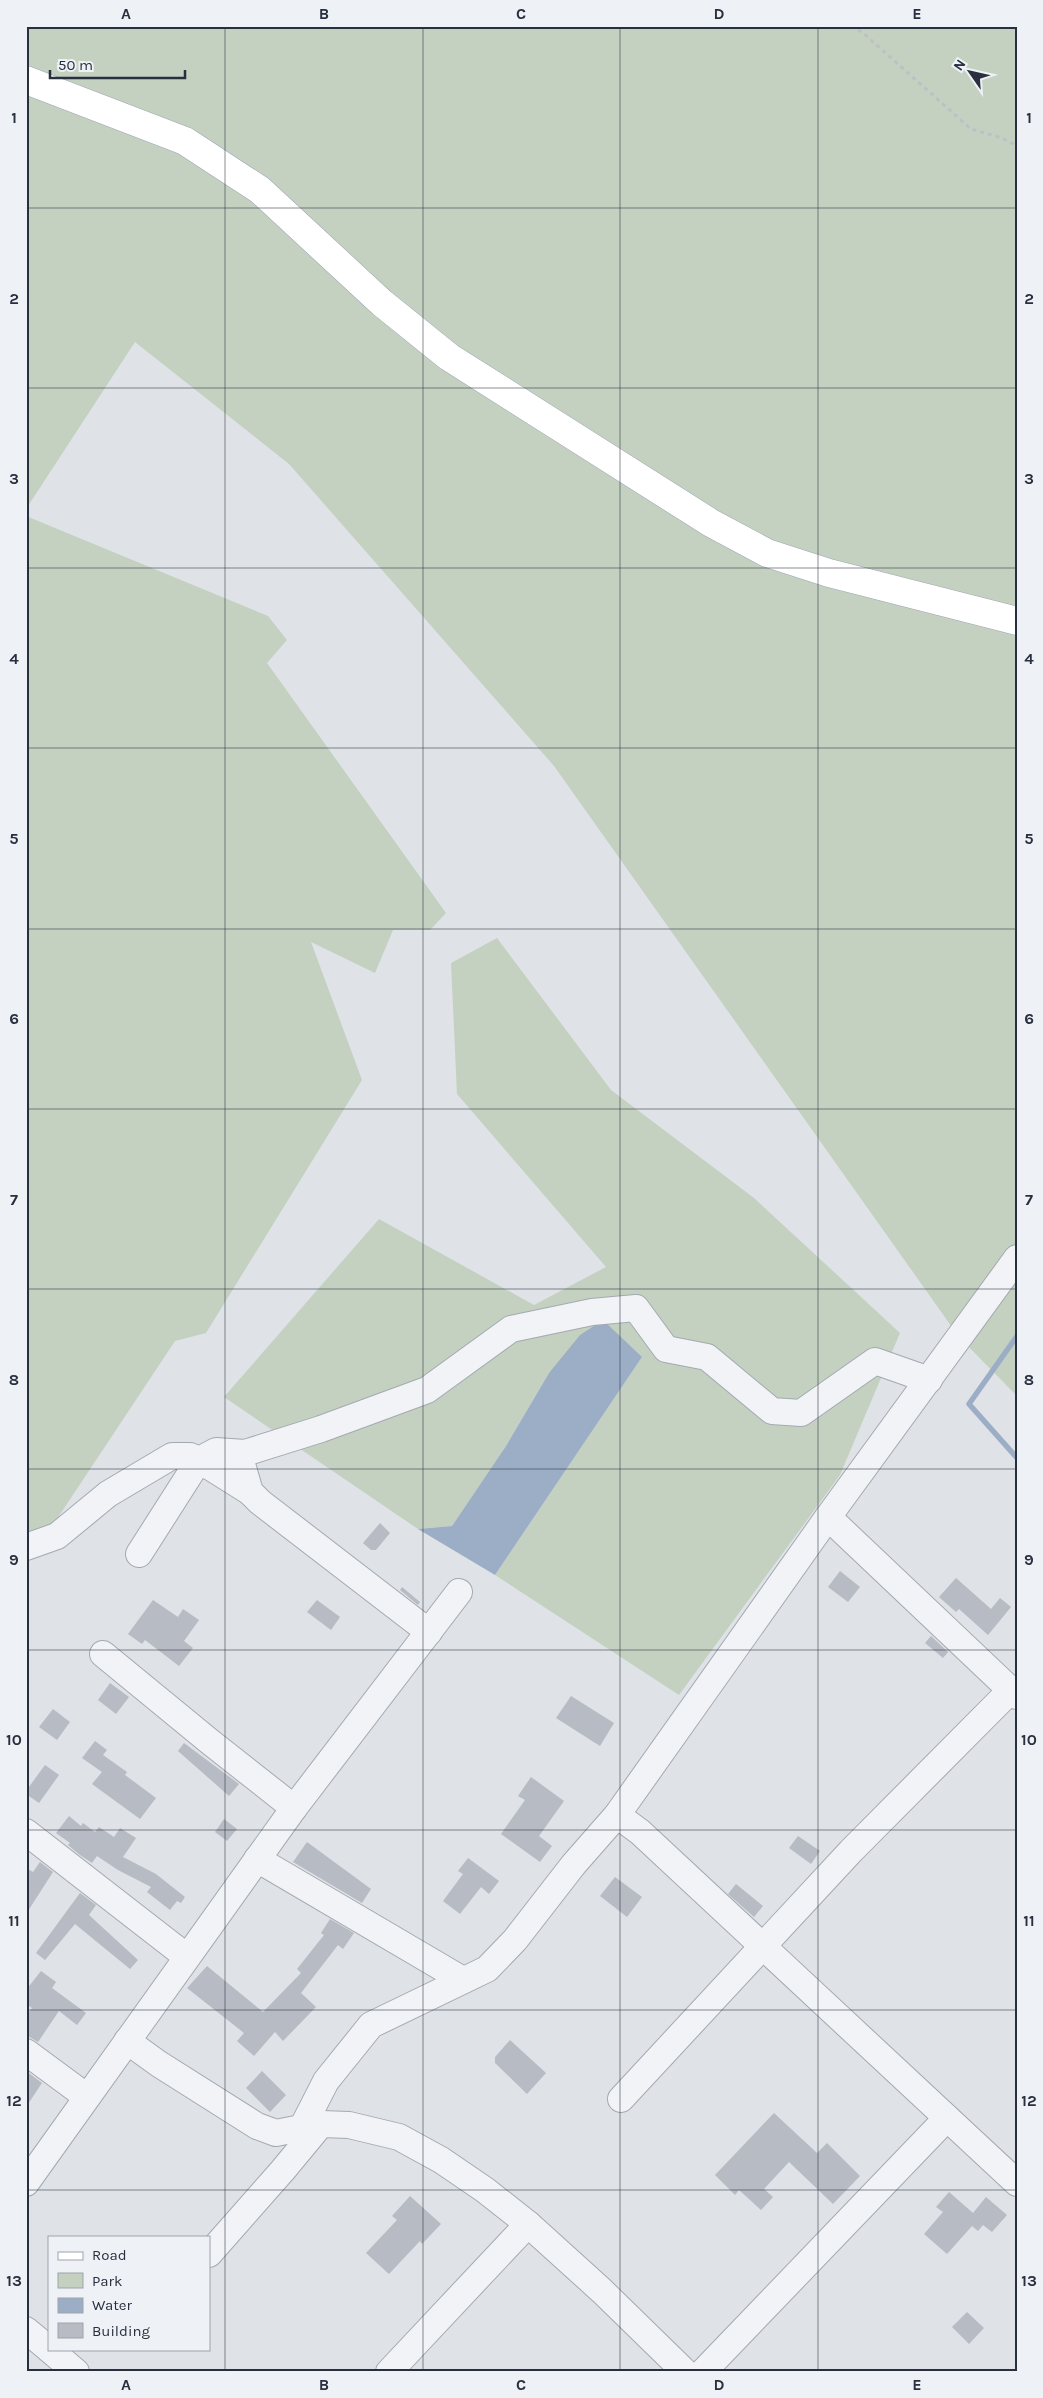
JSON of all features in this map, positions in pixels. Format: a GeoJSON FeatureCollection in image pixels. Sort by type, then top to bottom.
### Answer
{"type":"FeatureCollection","features":[{"type":"Feature","properties":{"kind":"main road"},"geometry":{"type":"LineString","coordinates":[[26,80],[185,141],[260,190],[382,303],[450,357],[711,523],[767,553],[830,573],[1017,621]]}},
{"type":"Feature","properties":{"kind":"street"},"geometry":{"type":"LineString","coordinates":[[210,2253],[283,2170],[312,2126],[326,2081],[371,2025],[487,1969],[515,1940],[574,1864],[617,1815],[828,1517],[1017,1258]]}},
{"type":"Feature","properties":{"kind":"street"},"geometry":{"type":"LineString","coordinates":[[139,1554],[199,1460],[216,1451],[239,1454],[321,1430],[427,1390],[510,1329],[592,1312],[636,1308],[666,1349],[707,1357],[772,1411],[801,1413],[876,1361],[929,1380]]}},
{"type":"Feature","properties":{"kind":"street"},"geometry":{"type":"LineString","coordinates":[[239,1454],[250,1492]]}},
{"type":"Feature","properties":{"kind":"street"},"geometry":{"type":"LineString","coordinates":[[26,1548],[57,1536],[108,1494],[172,1456],[190,1456],[250,1492],[429,1632]]}},
{"type":"Feature","properties":{"kind":"street"},"geometry":{"type":"LineString","coordinates":[[621,2099],[851,1852],[1014,1694],[828,1517]]}},
{"type":"Feature","properties":{"kind":"street"},"geometry":{"type":"LineString","coordinates":[[26,2183],[294,1808],[460,1592]]}},
{"type":"Feature","properties":{"kind":"street"},"geometry":{"type":"LineString","coordinates":[[103,1654],[209,1742],[294,1808]]}},
{"type":"Feature","properties":{"kind":"street"},"geometry":{"type":"LineString","coordinates":[[617,1815],[640,1832],[1017,2182]]}},
{"type":"Feature","properties":{"kind":"street"},"geometry":{"type":"LineString","coordinates":[[26,1832],[187,1957]]}},
{"type":"Feature","properties":{"kind":"street"},"geometry":{"type":"LineString","coordinates":[[257,1859],[463,1980]]}},
{"type":"Feature","properties":{"kind":"street"},"geometry":{"type":"LineString","coordinates":[[127,2041],[159,2064],[257,2126],[276,2133],[312,2126],[349,2125],[399,2137],[441,2160],[485,2190],[528,2224],[602,2291],[685,2372]]}},
{"type":"Feature","properties":{"kind":"street"},"geometry":{"type":"LineString","coordinates":[[26,2052],[87,2097]]}},
{"type":"Feature","properties":{"kind":"street"},"geometry":{"type":"LineString","coordinates":[[703,2372],[947,2118]]}},
{"type":"Feature","properties":{"kind":"street"},"geometry":{"type":"LineString","coordinates":[[389,2372],[528,2224]]}},
{"type":"Feature","properties":{"kind":"street"},"geometry":{"type":"LineString","coordinates":[[26,2330],[48,2348]]}},
{"type":"Feature","properties":{"kind":"street"},"geometry":{"type":"LineString","coordinates":[[50,2350],[76,2372]]}},
{"type":"Feature","properties":{"kind":"path"},"geometry":{"type":"LineString","coordinates":[[852,26],[862,32],[971,129],[1002,138],[1017,146]]}},
{"type":"Feature","properties":{"kind":"green space"},"geometry":{"type":"Polygon","coordinates":[[[26,26],[1017,26],[1017,1396],[959,1337],[554,766],[289,464],[135,342],[26,509],[26,26]]]}},
{"type":"Feature","properties":{"kind":"green space"},"geometry":{"type":"Polygon","coordinates":[[[26,516],[268,616],[287,640],[267,663],[446,913],[430,930],[393,930],[375,973],[311,942],[362,1080],[206,1333],[175,1341],[49,1531],[26,1536],[26,516]]]}},
{"type":"Feature","properties":{"kind":"green space"},"geometry":{"type":"Polygon","coordinates":[[[497,938],[611,1090],[754,1198],[900,1333],[840,1475],[679,1695],[495,1575],[642,1357],[549,1373],[506,1446],[452,1526],[418,1529],[224,1397],[379,1219],[534,1305],[606,1267],[457,1094],[451,963],[497,938]]]}},
{"type":"Feature","properties":{"kind":"water"},"geometry":{"type":"Polygon","coordinates":[[[603,1320],[642,1357],[495,1575],[418,1529],[452,1526],[506,1446],[549,1373],[580,1335],[603,1320]]]}},
{"type":"Feature","properties":{"kind":"building"},"geometry":{"type":"Polygon","coordinates":[[[380,1523],[390,1533],[376,1550],[371,1550],[363,1543],[380,1523]]]}},
{"type":"Feature","properties":{"kind":"building"},"geometry":{"type":"Polygon","coordinates":[[[840,1571],[860,1587],[848,1602],[828,1587],[840,1571]]]}},
{"type":"Feature","properties":{"kind":"building"},"geometry":{"type":"Polygon","coordinates":[[[956,1578],[991,1609],[1000,1598],[1011,1607],[988,1635],[959,1609],[956,1612],[939,1597],[956,1578]]]}},
{"type":"Feature","properties":{"kind":"building"},"geometry":{"type":"Polygon","coordinates":[[[402,1587],[420,1602],[418,1605],[400,1590],[402,1587]]]}},
{"type":"Feature","properties":{"kind":"building"},"geometry":{"type":"Polygon","coordinates":[[[153,1600],[178,1617],[183,1609],[199,1620],[184,1641],[193,1648],[179,1666],[145,1640],[142,1644],[128,1634],[153,1600]]]}},
{"type":"Feature","properties":{"kind":"building"},"geometry":{"type":"Polygon","coordinates":[[[317,1600],[340,1617],[331,1630],[307,1612],[317,1600]]]}},
{"type":"Feature","properties":{"kind":"building"},"geometry":{"type":"Polygon","coordinates":[[[931,1636],[948,1652],[943,1658],[925,1643],[931,1636]]]}},
{"type":"Feature","properties":{"kind":"building"},"geometry":{"type":"Polygon","coordinates":[[[110,1683],[129,1697],[116,1714],[98,1700],[110,1683]]]}},
{"type":"Feature","properties":{"kind":"building"},"geometry":{"type":"Polygon","coordinates":[[[571,1696],[614,1723],[600,1746],[556,1718],[571,1696]]]}},
{"type":"Feature","properties":{"kind":"building"},"geometry":{"type":"Polygon","coordinates":[[[53,1709],[70,1722],[57,1740],[39,1727],[53,1709]]]}},
{"type":"Feature","properties":{"kind":"building"},"geometry":{"type":"Polygon","coordinates":[[[95,1741],[107,1750],[103,1755],[127,1772],[125,1775],[156,1798],[140,1819],[92,1784],[102,1772],[82,1758],[95,1741]]]}},
{"type":"Feature","properties":{"kind":"building"},"geometry":{"type":"Polygon","coordinates":[[[184,1743],[239,1784],[229,1796],[178,1751],[184,1743]]]}},
{"type":"Feature","properties":{"kind":"building"},"geometry":{"type":"Polygon","coordinates":[[[45,1765],[59,1775],[39,1803],[26,1794],[26,1791],[45,1765]]]}},
{"type":"Feature","properties":{"kind":"building"},"geometry":{"type":"Polygon","coordinates":[[[531,1777],[564,1801],[539,1836],[552,1846],[540,1862],[501,1834],[525,1800],[518,1796],[531,1777]]]}},
{"type":"Feature","properties":{"kind":"building"},"geometry":{"type":"Polygon","coordinates":[[[69,1816],[81,1826],[83,1823],[95,1832],[99,1827],[114,1837],[120,1828],[136,1838],[123,1857],[156,1874],[185,1897],[181,1903],[177,1901],[170,1910],[147,1892],[151,1887],[118,1870],[97,1856],[92,1863],[80,1855],[68,1845],[70,1843],[56,1833],[69,1816]]]}},
{"type":"Feature","properties":{"kind":"building"},"geometry":{"type":"Polygon","coordinates":[[[224,1819],[237,1829],[227,1841],[215,1832],[224,1819]]]}},
{"type":"Feature","properties":{"kind":"building"},"geometry":{"type":"Polygon","coordinates":[[[798,1836],[820,1851],[811,1864],[789,1848],[798,1836]]]}},
{"type":"Feature","properties":{"kind":"building"},"geometry":{"type":"Polygon","coordinates":[[[307,1842],[371,1889],[362,1903],[293,1862],[307,1842]]]}},
{"type":"Feature","properties":{"kind":"building"},"geometry":{"type":"Polygon","coordinates":[[[468,1858],[499,1881],[489,1894],[481,1887],[460,1914],[443,1901],[463,1874],[458,1871],[468,1858]]]}},
{"type":"Feature","properties":{"kind":"building"},"geometry":{"type":"Polygon","coordinates":[[[40,1862],[53,1872],[26,1914],[26,1868],[33,1872],[40,1862]]]}},
{"type":"Feature","properties":{"kind":"building"},"geometry":{"type":"Polygon","coordinates":[[[615,1877],[642,1897],[627,1917],[600,1896],[615,1877]]]}},
{"type":"Feature","properties":{"kind":"building"},"geometry":{"type":"Polygon","coordinates":[[[736,1884],[763,1906],[754,1917],[728,1894],[736,1884]]]}},
{"type":"Feature","properties":{"kind":"building"},"geometry":{"type":"Polygon","coordinates":[[[80,1893],[96,1905],[89,1915],[138,1960],[130,1969],[75,1924],[45,1960],[36,1953],[80,1893]]]}},
{"type":"Feature","properties":{"kind":"building"},"geometry":{"type":"Polygon","coordinates":[[[330,1919],[354,1933],[343,1949],[338,1945],[301,1993],[316,2007],[283,2041],[275,2032],[254,2056],[237,2041],[244,2033],[187,1988],[207,1966],[263,2012],[301,1973],[297,1969],[324,1935],[321,1933],[330,1919]]]}},
{"type":"Feature","properties":{"kind":"building"},"geometry":{"type":"Polygon","coordinates":[[[41,1971],[56,1982],[52,1988],[86,2013],[77,2025],[59,2011],[38,2042],[26,2035],[26,2016],[32,2008],[26,2004],[26,1990],[41,1971]]]}},
{"type":"Feature","properties":{"kind":"building"},"geometry":{"type":"Polygon","coordinates":[[[510,2040],[546,2073],[527,2094],[495,2063],[495,2057],[510,2040]]]}},
{"type":"Feature","properties":{"kind":"building"},"geometry":{"type":"Polygon","coordinates":[[[26,2071],[42,2083],[26,2107],[26,2071]]]}},
{"type":"Feature","properties":{"kind":"building"},"geometry":{"type":"Polygon","coordinates":[[[262,2071],[286,2095],[270,2112],[246,2088],[262,2071]]]}},
{"type":"Feature","properties":{"kind":"building"},"geometry":{"type":"Polygon","coordinates":[[[774,2113],[817,2153],[827,2143],[860,2176],[833,2204],[789,2162],[764,2189],[773,2197],[761,2210],[739,2190],[735,2195],[715,2175],[774,2113]]]}},
{"type":"Feature","properties":{"kind":"building"},"geometry":{"type":"Polygon","coordinates":[[[949,2192],[973,2213],[986,2197],[1007,2215],[992,2232],[983,2225],[978,2231],[972,2226],[947,2254],[924,2234],[943,2212],[936,2207],[949,2192]]]}},
{"type":"Feature","properties":{"kind":"building"},"geometry":{"type":"Polygon","coordinates":[[[410,2196],[441,2224],[422,2244],[420,2241],[389,2274],[366,2253],[397,2220],[392,2216],[410,2196]]]}},
{"type":"Feature","properties":{"kind":"building"},"geometry":{"type":"Polygon","coordinates":[[[967,2312],[984,2328],[969,2344],[952,2327],[967,2312]]]}},
{"type":"Feature","properties":{"kind":"waterway"},"geometry":{"type":"LineString","coordinates":[[1017,1336],[969,1404],[1017,1458]]}}]}
